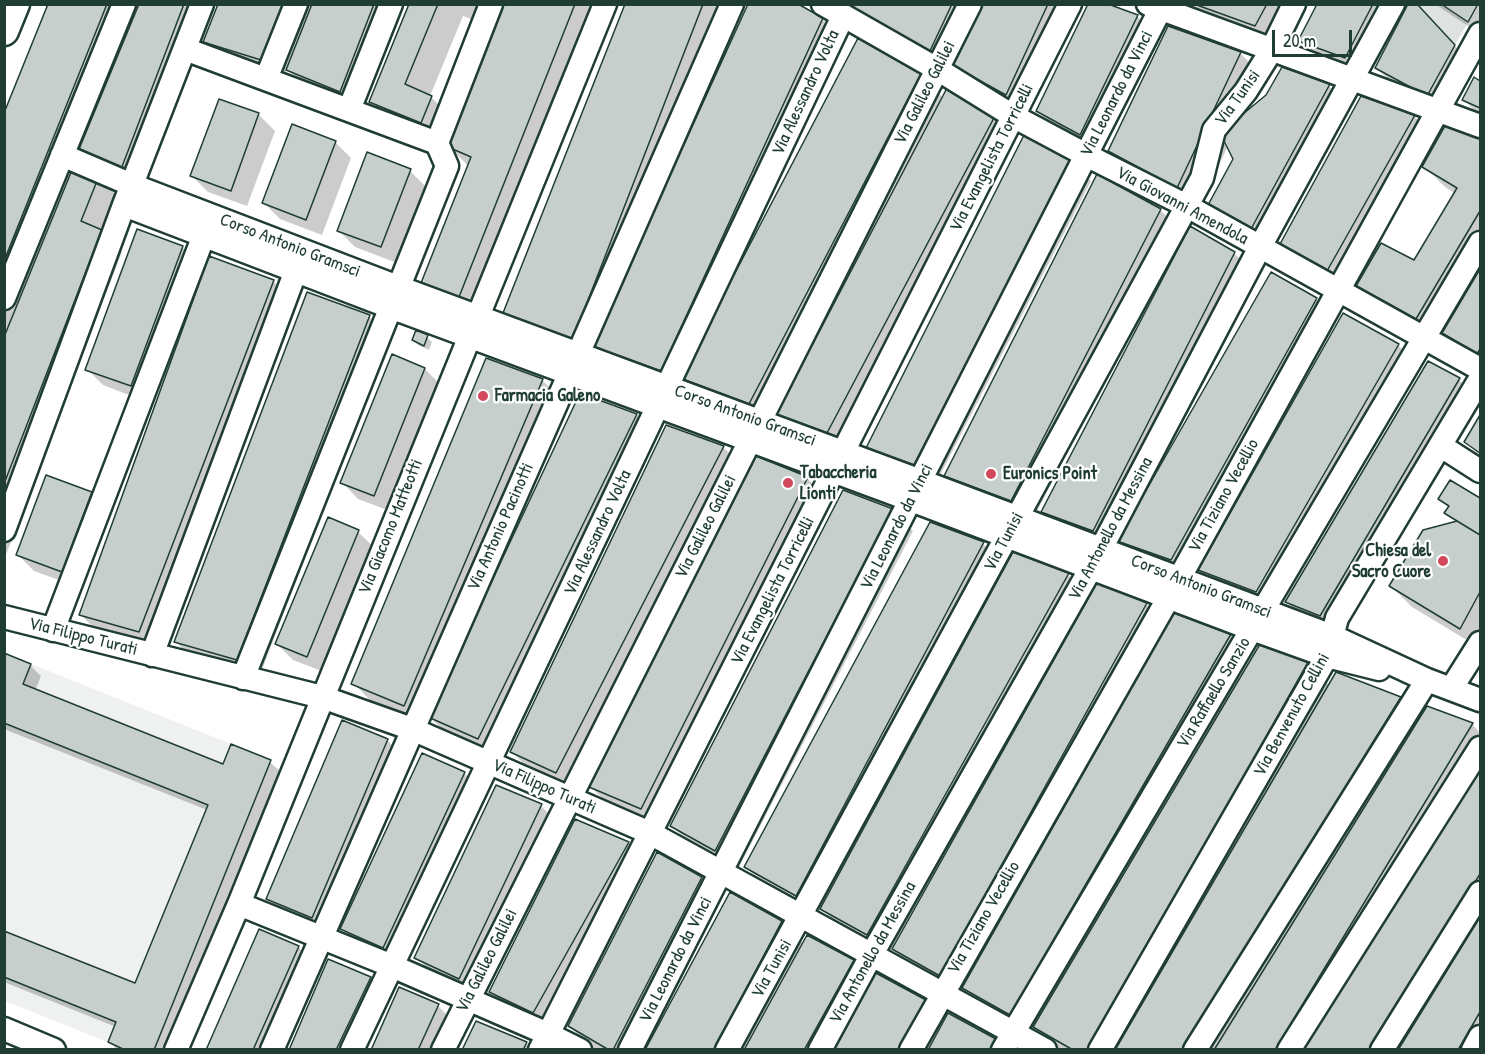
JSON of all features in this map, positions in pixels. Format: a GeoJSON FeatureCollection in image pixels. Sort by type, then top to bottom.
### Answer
{"type":"FeatureCollection","features":[{"type":"Feature","properties":{"kind":"street"},"geometry":{"type":"LineString","coordinates":[[4,31],[15,4]]}},
{"type":"Feature","properties":{"kind":"street"},"geometry":{"type":"LineString","coordinates":[[4,298],[124,4]]}},
{"type":"Feature","properties":{"kind":"street"},"geometry":{"type":"LineString","coordinates":[[4,530],[128,195],[202,4]]}},
{"type":"Feature","properties":{"kind":"street"},"geometry":{"type":"LineString","coordinates":[[266,79],[296,4]]}},
{"type":"Feature","properties":{"kind":"street"},"geometry":{"type":"LineString","coordinates":[[349,110],[392,4]]}},
{"type":"Feature","properties":{"kind":"street"},"geometry":{"type":"LineString","coordinates":[[243,678],[447,166],[437,143],[491,4]]}},
{"type":"Feature","properties":{"kind":"street","name":"Via Giacomo Matteotti"},"geometry":{"type":"LineString","coordinates":[[176,1050],[240,904],[322,697],[605,4]]}},
{"type":"Feature","properties":{"kind":"street","name":"Via Antonio Pacinotti"},"geometry":{"type":"LineString","coordinates":[[272,1050],[732,4]]}},
{"type":"Feature","properties":{"kind":"street","name":"Via Giovanni Amendola"},"geometry":{"type":"LineString","coordinates":[[823,4],[937,69],[1013,116],[1086,156],[1187,206],[1480,369]]}},
{"type":"Feature","properties":{"kind":"street","name":"Via Galileo Galilei"},"geometry":{"type":"LineString","coordinates":[[443,1050],[970,4]]}},
{"type":"Feature","properties":{"kind":"street","name":"Via Evangelista Torricelli"},"geometry":{"type":"LineString","coordinates":[[544,1042],[1070,4]]}},
{"type":"Feature","properties":{"kind":"street","name":"Via Tunisi"},"geometry":{"type":"LineString","coordinates":[[727,1050],[1202,178],[1214,130],[1246,91],[1294,4]]}},
{"type":"Feature","properties":{"kind":"street","name":"Via Antonello da Messina"},"geometry":{"type":"LineString","coordinates":[[820,1050],[1096,559],[1260,247],[1393,4]]}},
{"type":"Feature","properties":{"kind":"street"},"geometry":{"type":"LineString","coordinates":[[1157,6],[1270,51],[1438,109],[1480,126]]}},
{"type":"Feature","properties":{"kind":"street","name":"Via Leonardo da Vinci"},"geometry":{"type":"LineString","coordinates":[[630,1050],[1086,156],[1157,6]]}},
{"type":"Feature","properties":{"kind":"street","name":"Via Alessandro Volta"},"geometry":{"type":"LineString","coordinates":[[352,1050],[843,16]]}},
{"type":"Feature","properties":{"kind":"street","name":"Via Tiziano Vecellio"},"geometry":{"type":"LineString","coordinates":[[911,1050],[1174,587],[1480,34]]}},
{"type":"Feature","properties":{"kind":"street"},"geometry":{"type":"LineString","coordinates":[[185,49],[437,143]]}},
{"type":"Feature","properties":{"kind":"street","name":"Corso Antonio Gramsci"},"geometry":{"type":"LineString","coordinates":[[62,156],[128,195],[207,226],[1096,559],[1480,700]]}},
{"type":"Feature","properties":{"kind":"street"},"geometry":{"type":"LineString","coordinates":[[53,630],[207,226]]}},
{"type":"Feature","properties":{"kind":"street","name":"Via Raffaello Sanzio"},"geometry":{"type":"LineString","coordinates":[[1008,1041],[1480,243]]}},
{"type":"Feature","properties":{"kind":"street"},"geometry":{"type":"LineString","coordinates":[[152,655],[299,261]]}},
{"type":"Feature","properties":{"kind":"street","name":"Via Benvenuto Cellini"},"geometry":{"type":"LineString","coordinates":[[1100,1050],[1330,646],[1337,618],[1480,379]]}},
{"type":"Feature","properties":{"kind":"street"},"geometry":{"type":"LineString","coordinates":[[1441,446],[1480,471]]}},
{"type":"Feature","properties":{"kind":"street","name":"Via Filippo Turati"},"geometry":{"type":"LineString","coordinates":[[4,617],[322,697],[412,729],[651,833],[942,993],[1008,1041],[1045,1050]]}},
{"type":"Feature","properties":{"kind":"street"},"geometry":{"type":"LineString","coordinates":[[1451,689],[1480,643]]}},
{"type":"Feature","properties":{"kind":"street"},"geometry":{"type":"LineString","coordinates":[[1195,1050],[1427,680]]}},
{"type":"Feature","properties":{"kind":"street"},"geometry":{"type":"LineString","coordinates":[[1289,1050],[1480,748]]}},
{"type":"Feature","properties":{"kind":"street"},"geometry":{"type":"LineString","coordinates":[[1382,1050],[1480,892]]}},
{"type":"Feature","properties":{"kind":"street"},"geometry":{"type":"LineString","coordinates":[[240,904],[468,999],[544,1042],[579,1050]]}},
{"type":"Feature","properties":{"kind":"street"},"geometry":{"type":"LineString","coordinates":[[4,1029],[54,1050]]}},
{"type":"Feature","properties":{"kind":"street"},"geometry":{"type":"LineString","coordinates":[[1473,1050],[1480,1037]]}},
{"type":"Feature","properties":{"kind":"shaded area"},"geometry":{"type":"Polygon","coordinates":[[[1417,5],[1441,5],[1468,22],[1455,45],[1417,5]]]}},
{"type":"Feature","properties":{"kind":"shaded area"},"geometry":{"type":"Polygon","coordinates":[[[4,653],[271,760],[125,1049],[5,1001],[4,653]]]}},
{"type":"Feature","properties":{"kind":"building"},"geometry":{"type":"Polygon","coordinates":[[[48,4],[107,4],[4,261],[4,113],[48,4]]]}},
{"type":"Feature","properties":{"kind":"building"},"geometry":{"type":"Polygon","coordinates":[[[139,4],[184,4],[120,172],[77,154],[139,4]]]}},
{"type":"Feature","properties":{"kind":"building"},"geometry":{"type":"Polygon","coordinates":[[[218,4],[283,4],[261,60],[203,42],[218,4]]]}},
{"type":"Feature","properties":{"kind":"building"},"geometry":{"type":"Polygon","coordinates":[[[312,4],[374,4],[340,92],[286,70],[312,4]]]}},
{"type":"Feature","properties":{"kind":"building"},"geometry":{"type":"Polygon","coordinates":[[[409,4],[438,4],[405,84],[432,96],[421,123],[369,102],[409,4]]]}},
{"type":"Feature","properties":{"kind":"building"},"geometry":{"type":"Polygon","coordinates":[[[504,4],[575,4],[459,297],[421,283],[471,157],[448,147],[504,4]]]}},
{"type":"Feature","properties":{"kind":"building"},"geometry":{"type":"Polygon","coordinates":[[[625,4],[703,4],[573,339],[503,313],[625,4]]]}},
{"type":"Feature","properties":{"kind":"building"},"geometry":{"type":"Polygon","coordinates":[[[748,4],[798,4],[823,18],[661,371],[592,346],[748,4]]]}},
{"type":"Feature","properties":{"kind":"building"},"geometry":{"type":"Polygon","coordinates":[[[841,4],[952,4],[929,53],[841,4]]]}},
{"type":"Feature","properties":{"kind":"building"},"geometry":{"type":"Polygon","coordinates":[[[983,4],[1048,4],[1006,95],[953,66],[983,4]]]}},
{"type":"Feature","properties":{"kind":"building"},"geometry":{"type":"Polygon","coordinates":[[[1088,4],[1108,4],[1138,15],[1080,135],[1036,111],[1088,4]]]}},
{"type":"Feature","properties":{"kind":"building"},"geometry":{"type":"Polygon","coordinates":[[[1194,4],[1267,4],[1255,26],[1194,4]]]}},
{"type":"Feature","properties":{"kind":"building"},"geometry":{"type":"Polygon","coordinates":[[[1317,4],[1373,4],[1345,58],[1298,41],[1317,4]]]}},
{"type":"Feature","properties":{"kind":"building"},"geometry":{"type":"Polygon","coordinates":[[[1408,4],[1417,4],[1455,45],[1427,96],[1375,68],[1408,4]]]}},
{"type":"Feature","properties":{"kind":"building"},"geometry":{"type":"Polygon","coordinates":[[[1441,4],[1478,4],[1468,22],[1441,4]]]}},
{"type":"Feature","properties":{"kind":"building"},"geometry":{"type":"Polygon","coordinates":[[[1168,26],[1241,52],[1177,188],[1108,151],[1168,26]]]}},
{"type":"Feature","properties":{"kind":"building"},"geometry":{"type":"Polygon","coordinates":[[[858,38],[921,74],[749,404],[680,378],[858,38]]]}},
{"type":"Feature","properties":{"kind":"building"},"geometry":{"type":"Polygon","coordinates":[[[1282,67],[1330,84],[1251,229],[1208,205],[1233,159],[1220,133],[1266,95],[1282,67]]]}},
{"type":"Feature","properties":{"kind":"building"},"geometry":{"type":"Polygon","coordinates":[[[1474,77],[1480,81],[1480,108],[1462,100],[1474,77]]]}},
{"type":"Feature","properties":{"kind":"building"},"geometry":{"type":"Polygon","coordinates":[[[947,88],[995,116],[827,433],[776,414],[947,88]]]}},
{"type":"Feature","properties":{"kind":"building"},"geometry":{"type":"Polygon","coordinates":[[[1361,96],[1415,115],[1327,271],[1280,244],[1361,96]]]}},
{"type":"Feature","properties":{"kind":"building"},"geometry":{"type":"Polygon","coordinates":[[[219,99],[259,113],[231,191],[190,176],[219,99]]]}},
{"type":"Feature","properties":{"kind":"building"},"geometry":{"type":"Polygon","coordinates":[[[292,124],[336,141],[306,220],[262,203],[292,124]]]}},
{"type":"Feature","properties":{"kind":"building"},"geometry":{"type":"Polygon","coordinates":[[[1445,126],[1480,139],[1480,211],[1416,319],[1356,286],[1381,243],[1414,260],[1457,188],[1422,167],[1445,126]]]}},
{"type":"Feature","properties":{"kind":"building"},"geometry":{"type":"Polygon","coordinates":[[[1025,133],[1071,159],[914,465],[866,448],[1025,133]]]}},
{"type":"Feature","properties":{"kind":"building"},"geometry":{"type":"Polygon","coordinates":[[[367,152],[411,169],[381,247],[337,231],[367,152]]]}},
{"type":"Feature","properties":{"kind":"building"},"geometry":{"type":"Polygon","coordinates":[[[74,165],[99,176],[81,221],[102,230],[4,484],[4,337],[74,165]]]}},
{"type":"Feature","properties":{"kind":"building"},"geometry":{"type":"Polygon","coordinates":[[[1097,174],[1161,209],[1011,501],[944,476],[1097,174]]]}},
{"type":"Feature","properties":{"kind":"building"},"geometry":{"type":"Polygon","coordinates":[[[1190,226],[1235,252],[1093,531],[1041,512],[1190,226]]]}},
{"type":"Feature","properties":{"kind":"building"},"geometry":{"type":"Polygon","coordinates":[[[137,229],[183,246],[131,386],[85,370],[137,229]]]}},
{"type":"Feature","properties":{"kind":"building"},"geometry":{"type":"Polygon","coordinates":[[[209,256],[274,280],[139,632],[79,615],[209,256]]]}},
{"type":"Feature","properties":{"kind":"building"},"geometry":{"type":"Polygon","coordinates":[[[1480,269],[1480,349],[1477,354],[1442,333],[1480,269]]]}},
{"type":"Feature","properties":{"kind":"building"},"geometry":{"type":"Polygon","coordinates":[[[1271,272],[1317,298],[1171,560],[1117,541],[1271,272]]]}},
{"type":"Feature","properties":{"kind":"building"},"geometry":{"type":"Polygon","coordinates":[[[307,292],[370,315],[237,660],[174,642],[307,292]]]}},
{"type":"Feature","properties":{"kind":"building"},"geometry":{"type":"Polygon","coordinates":[[[1343,313],[1399,344],[1256,592],[1198,570],[1343,313]]]}},
{"type":"Feature","properties":{"kind":"building"},"geometry":{"type":"Polygon","coordinates":[[[416,330],[428,335],[424,346],[412,340],[416,330]]]}},
{"type":"Feature","properties":{"kind":"building"},"geometry":{"type":"Polygon","coordinates":[[[392,354],[425,368],[374,496],[340,483],[392,354]]]}},
{"type":"Feature","properties":{"kind":"building"},"geometry":{"type":"Polygon","coordinates":[[[486,358],[543,379],[404,706],[351,684],[486,358]]]}},
{"type":"Feature","properties":{"kind":"building"},"geometry":{"type":"Polygon","coordinates":[[[1428,361],[1460,378],[1320,616],[1285,602],[1428,361]]]}},
{"type":"Feature","properties":{"kind":"building"},"geometry":{"type":"Polygon","coordinates":[[[580,393],[637,414],[478,739],[428,717],[580,393]]]}},
{"type":"Feature","properties":{"kind":"building"},"geometry":{"type":"Polygon","coordinates":[[[1480,415],[1480,453],[1464,442],[1480,415]]]}},
{"type":"Feature","properties":{"kind":"building"},"geometry":{"type":"Polygon","coordinates":[[[666,425],[724,446],[556,773],[510,752],[666,425]]]}},
{"type":"Feature","properties":{"kind":"building"},"geometry":{"type":"Polygon","coordinates":[[[756,456],[808,477],[641,809],[589,787],[756,456]]]}},
{"type":"Feature","properties":{"kind":"building"},"geometry":{"type":"Polygon","coordinates":[[[46,475],[92,492],[62,572],[16,555],[46,475]]]}},
{"type":"Feature","properties":{"kind":"building"},"geometry":{"type":"Polygon","coordinates":[[[1450,480],[1480,498],[1480,535],[1444,513],[1449,506],[1438,499],[1450,480]]]}},
{"type":"Feature","properties":{"kind":"building"},"geometry":{"type":"Polygon","coordinates":[[[843,490],[893,509],[715,851],[670,826],[843,490]]]}},
{"type":"Feature","properties":{"kind":"building"},"geometry":{"type":"Polygon","coordinates":[[[328,517],[359,530],[307,657],[275,644],[328,517]]]}},
{"type":"Feature","properties":{"kind":"building","name":"Chiesa del Sacro Cuore"},"geometry":{"type":"Polygon","coordinates":[[[1457,521],[1480,535],[1480,592],[1460,629],[1389,586],[1423,530],[1457,521]]]}},
{"type":"Feature","properties":{"kind":"building"},"geometry":{"type":"Polygon","coordinates":[[[930,522],[984,542],[796,896],[744,867],[930,522]]]}},
{"type":"Feature","properties":{"kind":"building"},"geometry":{"type":"Polygon","coordinates":[[[1013,552],[1069,573],[867,935],[820,909],[1013,552]]]}},
{"type":"Feature","properties":{"kind":"building"},"geometry":{"type":"Polygon","coordinates":[[[1098,581],[1147,603],[940,976],[892,949],[1098,581]]]}},
{"type":"Feature","properties":{"kind":"building"},"geometry":{"type":"Polygon","coordinates":[[[1174,613],[1231,634],[1010,1015],[962,988],[1174,613]]]}},
{"type":"Feature","properties":{"kind":"building"},"geometry":{"type":"Polygon","coordinates":[[[1260,644],[1308,662],[1090,1050],[1073,1050],[1033,1027],[1260,644]]]}},
{"type":"Feature","properties":{"kind":"building"},"geometry":{"type":"Polygon","coordinates":[[[4,653],[31,664],[23,684],[223,764],[231,744],[271,760],[154,1050],[125,1050],[108,1042],[116,1022],[4,977],[4,931],[135,983],[208,805],[4,723],[4,653]]]}},
{"type":"Feature","properties":{"kind":"building"},"geometry":{"type":"Polygon","coordinates":[[[1336,672],[1401,697],[1183,1050],[1115,1050],[1336,672]]]}},
{"type":"Feature","properties":{"kind":"building"},"geometry":{"type":"Polygon","coordinates":[[[1427,706],[1473,723],[1275,1050],[1214,1050],[1427,706]]]}},
{"type":"Feature","properties":{"kind":"building"},"geometry":{"type":"Polygon","coordinates":[[[342,720],[388,739],[312,918],[266,899],[342,720]]]}},
{"type":"Feature","properties":{"kind":"building"},"geometry":{"type":"Polygon","coordinates":[[[422,753],[465,772],[383,948],[340,929],[422,753]]]}},
{"type":"Feature","properties":{"kind":"building"},"geometry":{"type":"Polygon","coordinates":[[[1480,767],[1480,874],[1370,1050],[1303,1050],[1480,767]]]}},
{"type":"Feature","properties":{"kind":"building"},"geometry":{"type":"Polygon","coordinates":[[[496,785],[542,804],[459,979],[414,958],[496,785]]]}},
{"type":"Feature","properties":{"kind":"building"},"geometry":{"type":"Polygon","coordinates":[[[575,819],[629,842],[533,1013],[489,992],[575,819]]]}},
{"type":"Feature","properties":{"kind":"building"},"geometry":{"type":"Polygon","coordinates":[[[657,852],[702,877],[613,1050],[609,1050],[568,1026],[657,852]]]}},
{"type":"Feature","properties":{"kind":"building"},"geometry":{"type":"Polygon","coordinates":[[[730,892],[782,921],[714,1050],[645,1050],[730,892]]]}},
{"type":"Feature","properties":{"kind":"building"},"geometry":{"type":"Polygon","coordinates":[[[1480,917],[1480,1012],[1458,1050],[1398,1050],[1480,917]]]}},
{"type":"Feature","properties":{"kind":"building"},"geometry":{"type":"Polygon","coordinates":[[[259,929],[299,946],[253,1050],[206,1050],[259,929]]]}},
{"type":"Feature","properties":{"kind":"building"},"geometry":{"type":"Polygon","coordinates":[[[807,935],[854,960],[804,1050],[744,1050],[807,935]]]}},
{"type":"Feature","properties":{"kind":"building"},"geometry":{"type":"Polygon","coordinates":[[[328,959],[371,977],[336,1050],[289,1050],[328,959]]]}},
{"type":"Feature","properties":{"kind":"building"},"geometry":{"type":"Polygon","coordinates":[[[874,972],[926,1000],[899,1050],[830,1050],[874,972]]]}},
{"type":"Feature","properties":{"kind":"building"},"geometry":{"type":"Polygon","coordinates":[[[399,987],[439,1004],[418,1050],[371,1050],[399,987]]]}},
{"type":"Feature","properties":{"kind":"building"},"geometry":{"type":"Polygon","coordinates":[[[948,1013],[996,1039],[991,1050],[928,1050],[948,1013]]]}},
{"type":"Feature","properties":{"kind":"building"},"geometry":{"type":"Polygon","coordinates":[[[476,1021],[527,1042],[523,1050],[462,1050],[476,1021]]]}},
{"type":"Feature","properties":{"kind":"place","name":"Farmacia Galeno"},"geometry":{"type":"Point","coordinates":[483,396]}},
{"type":"Feature","properties":{"kind":"place","name":"Euronics Point"},"geometry":{"type":"Point","coordinates":[991,474]}},
{"type":"Feature","properties":{"kind":"place","name":"Tabaccheria Lionti"},"geometry":{"type":"Point","coordinates":[788,483]}},
{"type":"Feature","properties":{"kind":"place","name":"Chiesa del Sacro Cuore"},"geometry":{"type":"Point","coordinates":[1443,561]}}]}
